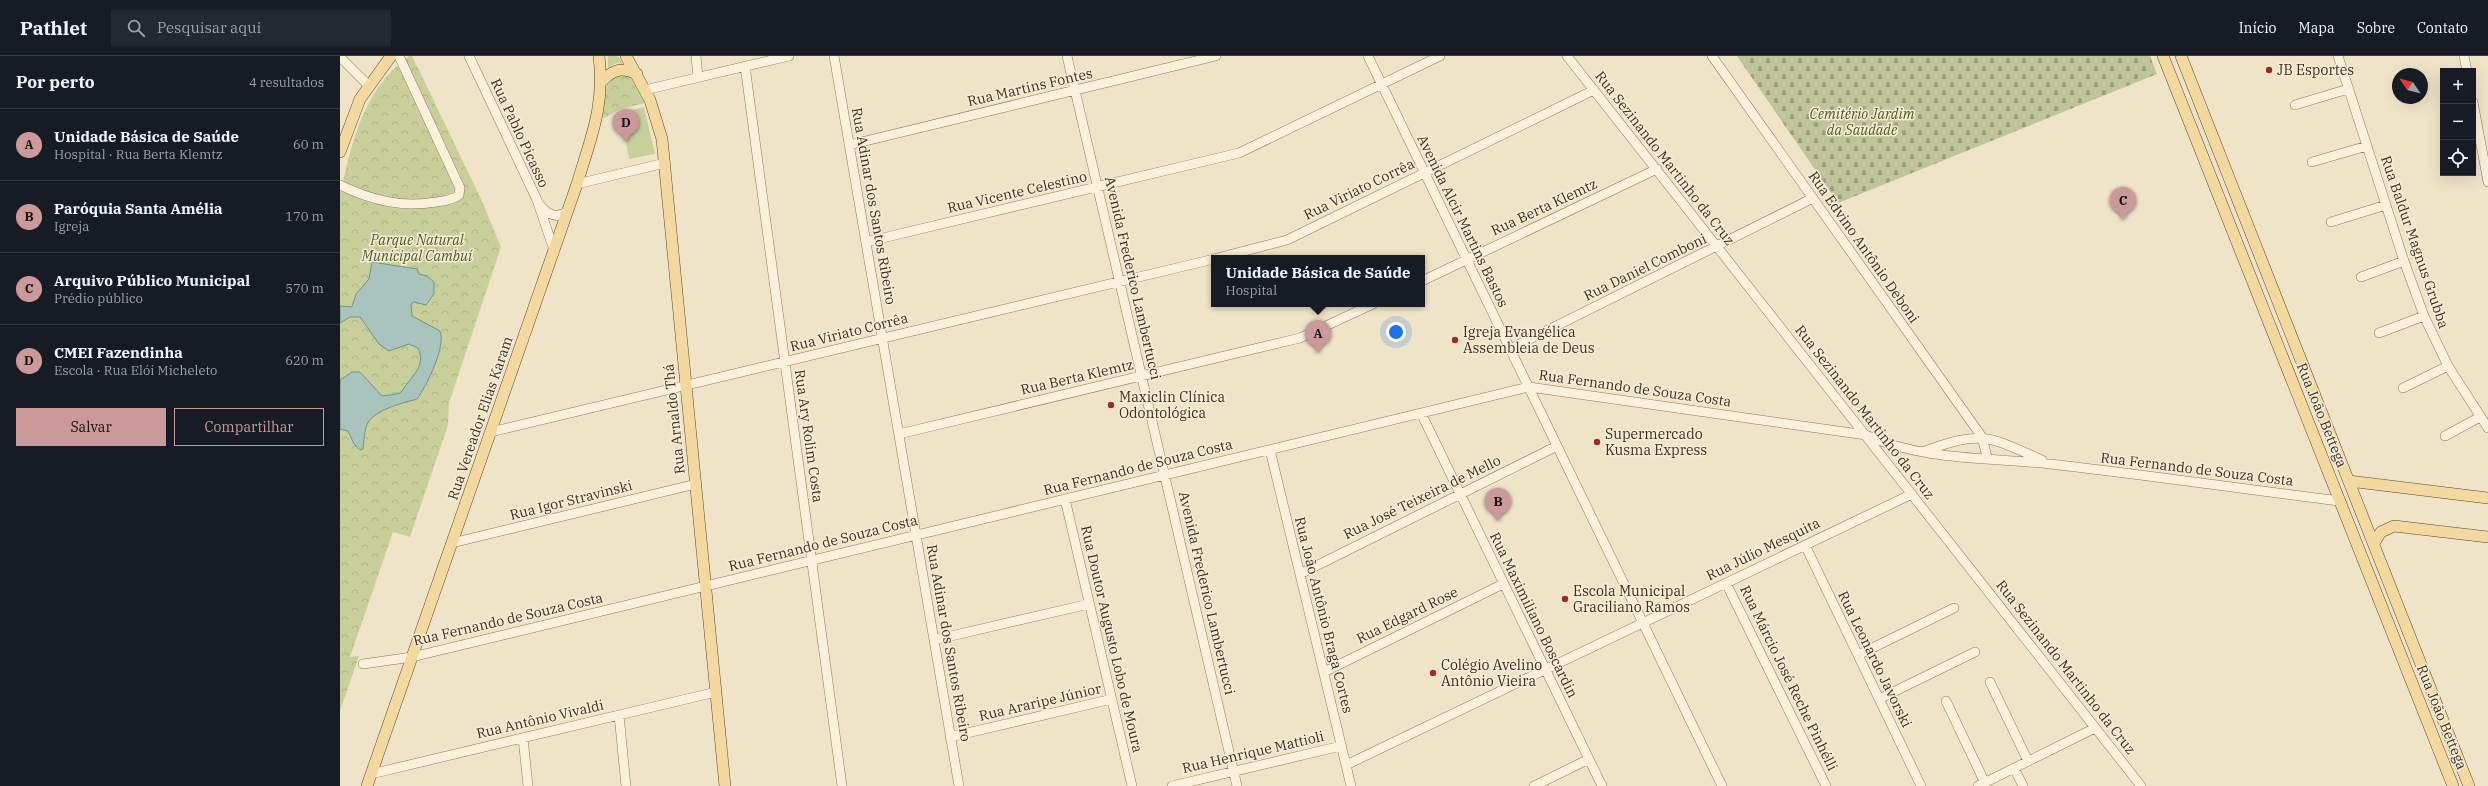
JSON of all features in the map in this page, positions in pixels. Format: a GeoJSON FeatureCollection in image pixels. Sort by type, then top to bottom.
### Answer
{"type":"FeatureCollection","features":[{"type":"Feature","properties":{"kind":"main road"},"geometry":{"type":"LineString","coordinates":[[340,152],[354,111],[368,85],[391,56]]}},
{"type":"Feature","properties":{"kind":"main road","name":"Rua Vereador Elias Karam"},"geometry":{"type":"LineString","coordinates":[[367,786],[577,184],[600,108],[602,81],[599,56]]}},
{"type":"Feature","properties":{"kind":"main road","name":"Rua Arnaldo Thá"},"geometry":{"type":"LineString","coordinates":[[626,56],[645,90],[659,127],[665,162],[725,786]]}},
{"type":"Feature","properties":{"kind":"main road","name":"Rua João Bettega"},"geometry":{"type":"LineString","coordinates":[[2163,56],[2453,786]]}},
{"type":"Feature","properties":{"kind":"main road","name":"Rua João Bettega"},"geometry":{"type":"LineString","coordinates":[[2181,56],[2406,623],[2469,786]]}},
{"type":"Feature","properties":{"kind":"main road"},"geometry":{"type":"LineString","coordinates":[[602,81],[618,69],[637,74]]}},
{"type":"Feature","properties":{"kind":"main road"},"geometry":{"type":"LineString","coordinates":[[2208,169],[2223,163]]}},
{"type":"Feature","properties":{"kind":"main road"},"geometry":{"type":"LineString","coordinates":[[2215,186],[2230,180]]}},
{"type":"Feature","properties":{"kind":"main road"},"geometry":{"type":"LineString","coordinates":[[2322,456],[2338,451]]}},
{"type":"Feature","properties":{"kind":"main road"},"geometry":{"type":"LineString","coordinates":[[2349,481],[2488,498]]}},
{"type":"Feature","properties":{"kind":"main road"},"geometry":{"type":"LineString","coordinates":[[2374,543],[2381,532],[2399,526],[2488,536]]}},
{"type":"Feature","properties":{"kind":"main road"},"geometry":{"type":"LineString","coordinates":[[2391,629],[2406,623]]}},
{"type":"Feature","properties":{"kind":"street"},"geometry":{"type":"LineString","coordinates":[[340,185],[376,199],[404,205],[444,201],[459,195],[460,188],[399,56]]}},
{"type":"Feature","properties":{"kind":"street","name":"Rua Pablo Picasso"},"geometry":{"type":"LineString","coordinates":[[469,56],[537,200],[554,250]]}},
{"type":"Feature","properties":{"kind":"street"},"geometry":{"type":"LineString","coordinates":[[696,56],[698,77]]}},
{"type":"Feature","properties":{"kind":"street"},"geometry":{"type":"LineString","coordinates":[[645,90],[790,56]]}},
{"type":"Feature","properties":{"kind":"street","name":"Rua Adinar dos Santos Ribeiro"},"geometry":{"type":"LineString","coordinates":[[834,56],[959,786]]}},
{"type":"Feature","properties":{"kind":"street","name":"Avenida Frederico Lambertucci"},"geometry":{"type":"LineString","coordinates":[[1067,56],[1238,786]]}},
{"type":"Feature","properties":{"kind":"street","name":"Rua Martins Fontes"},"geometry":{"type":"LineString","coordinates":[[849,145],[1216,56]]}},
{"type":"Feature","properties":{"kind":"street","name":"Avenida Alcir Martins Bastos"},"geometry":{"type":"LineString","coordinates":[[1368,56],[1722,786]]}},
{"type":"Feature","properties":{"kind":"street","name":"Rua Vicente Celestino"},"geometry":{"type":"LineString","coordinates":[[866,242],[1243,152],[1440,56]]}},
{"type":"Feature","properties":{"kind":"street","name":"Rua Sezinando Martinho da Cruz"},"geometry":{"type":"LineString","coordinates":[[1568,56],[2141,786]]}},
{"type":"Feature","properties":{"kind":"street","name":"Rua Edvino Antônio Deboni"},"geometry":{"type":"LineString","coordinates":[[1712,56],[1982,437],[1987,457]]}},
{"type":"Feature","properties":{"kind":"street","name":"Rua Baldur Magnus Grubba"},"geometry":{"type":"LineString","coordinates":[[2338,56],[2404,261],[2424,316],[2448,366],[2488,428]]}},
{"type":"Feature","properties":{"kind":"street"},"geometry":{"type":"LineString","coordinates":[[2464,56],[2466,68]]}},
{"type":"Feature","properties":{"kind":"street"},"geometry":{"type":"LineString","coordinates":[[340,58],[368,85]]}},
{"type":"Feature","properties":{"kind":"street","name":"Rua Ary Rolim Costa"},"geometry":{"type":"LineString","coordinates":[[745,66],[842,786]]}},
{"type":"Feature","properties":{"kind":"street"},"geometry":{"type":"LineString","coordinates":[[2295,105],[2348,89]]}},
{"type":"Feature","properties":{"kind":"street","name":"Rua Viriato Corrêa"},"geometry":{"type":"LineString","coordinates":[[1227,255],[1281,242],[1594,90]]}},
{"type":"Feature","properties":{"kind":"street"},"geometry":{"type":"LineString","coordinates":[[2473,104],[2488,182]]}},
{"type":"Feature","properties":{"kind":"street"},"geometry":{"type":"LineString","coordinates":[[2312,162],[2367,146]]}},
{"type":"Feature","properties":{"kind":"street"},"geometry":{"type":"LineString","coordinates":[[577,184],[665,162]]}},
{"type":"Feature","properties":{"kind":"street","name":"Rua Berta Klemtz"},"geometry":{"type":"LineString","coordinates":[[1425,280],[1657,169]]}},
{"type":"Feature","properties":{"kind":"street","name":"Rua Daniel Comboni"},"geometry":{"type":"LineString","coordinates":[[1510,349],[1813,198]]}},
{"type":"Feature","properties":{"kind":"street","name":"Rua Pablo Picasso"},"geometry":{"type":"LineString","coordinates":[[537,200],[551,214],[562,215],[568,211]]}},
{"type":"Feature","properties":{"kind":"street"},"geometry":{"type":"LineString","coordinates":[[2331,222],[2386,205]]}},
{"type":"Feature","properties":{"kind":"street","name":"Rua Viriato Corrêa"},"geometry":{"type":"LineString","coordinates":[[491,432],[1211,259]]}},
{"type":"Feature","properties":{"kind":"street"},"geometry":{"type":"LineString","coordinates":[[2362,277],[2404,261]]}},
{"type":"Feature","properties":{"kind":"street","name":"Rua Berta Klemtz"},"geometry":{"type":"LineString","coordinates":[[898,434],[1300,338],[1367,307]]}},
{"type":"Feature","properties":{"kind":"street"},"geometry":{"type":"LineString","coordinates":[[2379,333],[2424,316]]}},
{"type":"Feature","properties":{"kind":"street"},"geometry":{"type":"LineString","coordinates":[[2403,388],[2448,366]]}},
{"type":"Feature","properties":{"kind":"street","name":"Rua Fernando de Souza Costa"},"geometry":{"type":"LineString","coordinates":[[363,664],[412,657],[1529,387],[1866,435],[1895,447],[1954,457],[1987,457],[2050,464],[2340,501]]}},
{"type":"Feature","properties":{"kind":"street","name":"Rua Maximiliano Boscardin"},"geometry":{"type":"LineString","coordinates":[[1421,414],[1602,786]]}},
{"type":"Feature","properties":{"kind":"street"},"geometry":{"type":"LineString","coordinates":[[2445,436],[2480,417]]}},
{"type":"Feature","properties":{"kind":"street","name":"Rua Fernando de Souza Costa"},"geometry":{"type":"LineString","coordinates":[[1924,452],[1961,439],[1982,437],[2007,443],[2050,464]]}},
{"type":"Feature","properties":{"kind":"street","name":"Rua José Teixeira de Mello"},"geometry":{"type":"LineString","coordinates":[[1300,574],[1557,446]]}},
{"type":"Feature","properties":{"kind":"street","name":"Rua João Antônio Braga Cortes"},"geometry":{"type":"LineString","coordinates":[[1270,450],[1351,786]]}},
{"type":"Feature","properties":{"kind":"street","name":"Rua Igor Stravinski"},"geometry":{"type":"LineString","coordinates":[[452,543],[696,484]]}},
{"type":"Feature","properties":{"kind":"street","name":"Rua Júlio Mesquita"},"geometry":{"type":"LineString","coordinates":[[1346,766],[1912,494]]}},
{"type":"Feature","properties":{"kind":"street","name":"Rua Doutor Augusto Lobo de Moura"},"geometry":{"type":"LineString","coordinates":[[1065,499],[1132,786]]}},
{"type":"Feature","properties":{"kind":"street","name":"Rua Leonardo Javorski"},"geometry":{"type":"LineString","coordinates":[[1805,545],[1921,786]]}},
{"type":"Feature","properties":{"kind":"street","name":"Rua Márcio José Reche Pinhélli"},"geometry":{"type":"LineString","coordinates":[[1726,583],[1826,786]]}},
{"type":"Feature","properties":{"kind":"street","name":"Rua Edgard Rose"},"geometry":{"type":"LineString","coordinates":[[1324,672],[1503,584]]}},
{"type":"Feature","properties":{"kind":"street"},"geometry":{"type":"LineString","coordinates":[[934,640],[1089,604]]}},
{"type":"Feature","properties":{"kind":"street"},"geometry":{"type":"LineString","coordinates":[[1858,654],[1954,608]]}},
{"type":"Feature","properties":{"kind":"street"},"geometry":{"type":"LineString","coordinates":[[1879,699],[1975,652]]}},
{"type":"Feature","properties":{"kind":"street"},"geometry":{"type":"LineString","coordinates":[[1990,682],[2028,761]]}},
{"type":"Feature","properties":{"kind":"street","name":"Rua Antônio Vivaldi"},"geometry":{"type":"LineString","coordinates":[[371,774],[716,692]]}},
{"type":"Feature","properties":{"kind":"street","name":"Rua Araripe Júnior"},"geometry":{"type":"LineString","coordinates":[[950,737],[1112,699]]}},
{"type":"Feature","properties":{"kind":"street"},"geometry":{"type":"LineString","coordinates":[[1946,701],[1981,784],[2096,728]]}},
{"type":"Feature","properties":{"kind":"street"},"geometry":{"type":"LineString","coordinates":[[618,715],[626,786]]}},
{"type":"Feature","properties":{"kind":"street"},"geometry":{"type":"LineString","coordinates":[[523,738],[528,786]]}},
{"type":"Feature","properties":{"kind":"street","name":"Rua Henrique Mattioli"},"geometry":{"type":"LineString","coordinates":[[1172,786],[1341,746]]}},
{"type":"Feature","properties":{"kind":"street"},"geometry":{"type":"LineString","coordinates":[[1534,786],[1589,760]]}},
{"type":"Feature","properties":{"kind":"street"},"geometry":{"type":"LineString","coordinates":[[2014,768],[2022,786]]}},
{"type":"Feature","properties":{"kind":"green space","name":"Parque Natural Municipal Cambuí"},"geometry":{"type":"Polygon","coordinates":[[[409,56],[412,56],[419,70],[482,201],[501,247],[449,403],[448,425],[410,537],[393,532],[350,657],[359,656],[340,711],[340,194],[355,136],[370,101],[380,85],[393,70],[409,56]]]}},
{"type":"Feature","properties":{"kind":"green space"},"geometry":{"type":"Polygon","coordinates":[[[608,56],[618,56],[623,64],[616,63],[608,68],[608,56]]]}},
{"type":"Feature","properties":{"kind":"green space","name":"Cemitério Jardim da Saudade"},"geometry":{"type":"Polygon","coordinates":[[[1737,56],[2150,56],[2157,74],[1838,203],[1737,56]]]}},
{"type":"Feature","properties":{"kind":"green space"},"geometry":{"type":"Polygon","coordinates":[[[618,74],[629,75],[645,103],[620,109],[603,119],[606,86],[618,74]]]}},
{"type":"Feature","properties":{"kind":"green space"},"geometry":{"type":"Polygon","coordinates":[[[644,107],[655,154],[629,159],[621,113],[644,107]]]}},
{"type":"Feature","properties":{"kind":"water"},"geometry":{"type":"Polygon","coordinates":[[[372,262],[417,269],[419,274],[427,276],[434,282],[434,294],[426,305],[414,302],[411,304],[412,316],[440,331],[441,338],[438,356],[426,385],[417,399],[388,408],[374,416],[366,427],[363,449],[360,450],[354,444],[348,431],[340,429],[340,380],[352,372],[360,372],[382,396],[397,394],[402,391],[416,372],[420,363],[418,348],[409,344],[389,351],[379,344],[360,317],[350,317],[340,323],[340,306],[352,307],[356,294],[369,279],[372,262]]]}},
{"type":"Feature","properties":{"kind":"place","name":"JB Esportes"},"geometry":{"type":"Point","coordinates":[2269,70]}},
{"type":"Feature","properties":{"kind":"place","name":"CMEI Fazendinha"},"geometry":{"type":"Point","coordinates":[626,142]}},
{"type":"Feature","properties":{"kind":"place","name":"Arquivo Público Municipal"},"geometry":{"type":"Point","coordinates":[2123,220]}},
{"type":"Feature","properties":{"kind":"place","name":"Igreja Evangélica Assembleia de Deus"},"geometry":{"type":"Point","coordinates":[1455,340]}},
{"type":"Feature","properties":{"kind":"place","name":"Unidade Básica de Saúde"},"geometry":{"type":"Point","coordinates":[1318,353]}},
{"type":"Feature","properties":{"kind":"place","name":"Maxiclin Clínica Odontológica"},"geometry":{"type":"Point","coordinates":[1111,405]}},
{"type":"Feature","properties":{"kind":"place","name":"Supermercado Kusma Express"},"geometry":{"type":"Point","coordinates":[1597,442]}},
{"type":"Feature","properties":{"kind":"place","name":"Paróquia Santa Amélia"},"geometry":{"type":"Point","coordinates":[1498,521]}},
{"type":"Feature","properties":{"kind":"place","name":"Escola Municipal Graciliano Ramos"},"geometry":{"type":"Point","coordinates":[1565,599]}},
{"type":"Feature","properties":{"kind":"place","name":"Colégio Avelino Antônio Vieira"},"geometry":{"type":"Point","coordinates":[1433,673]}}]}
